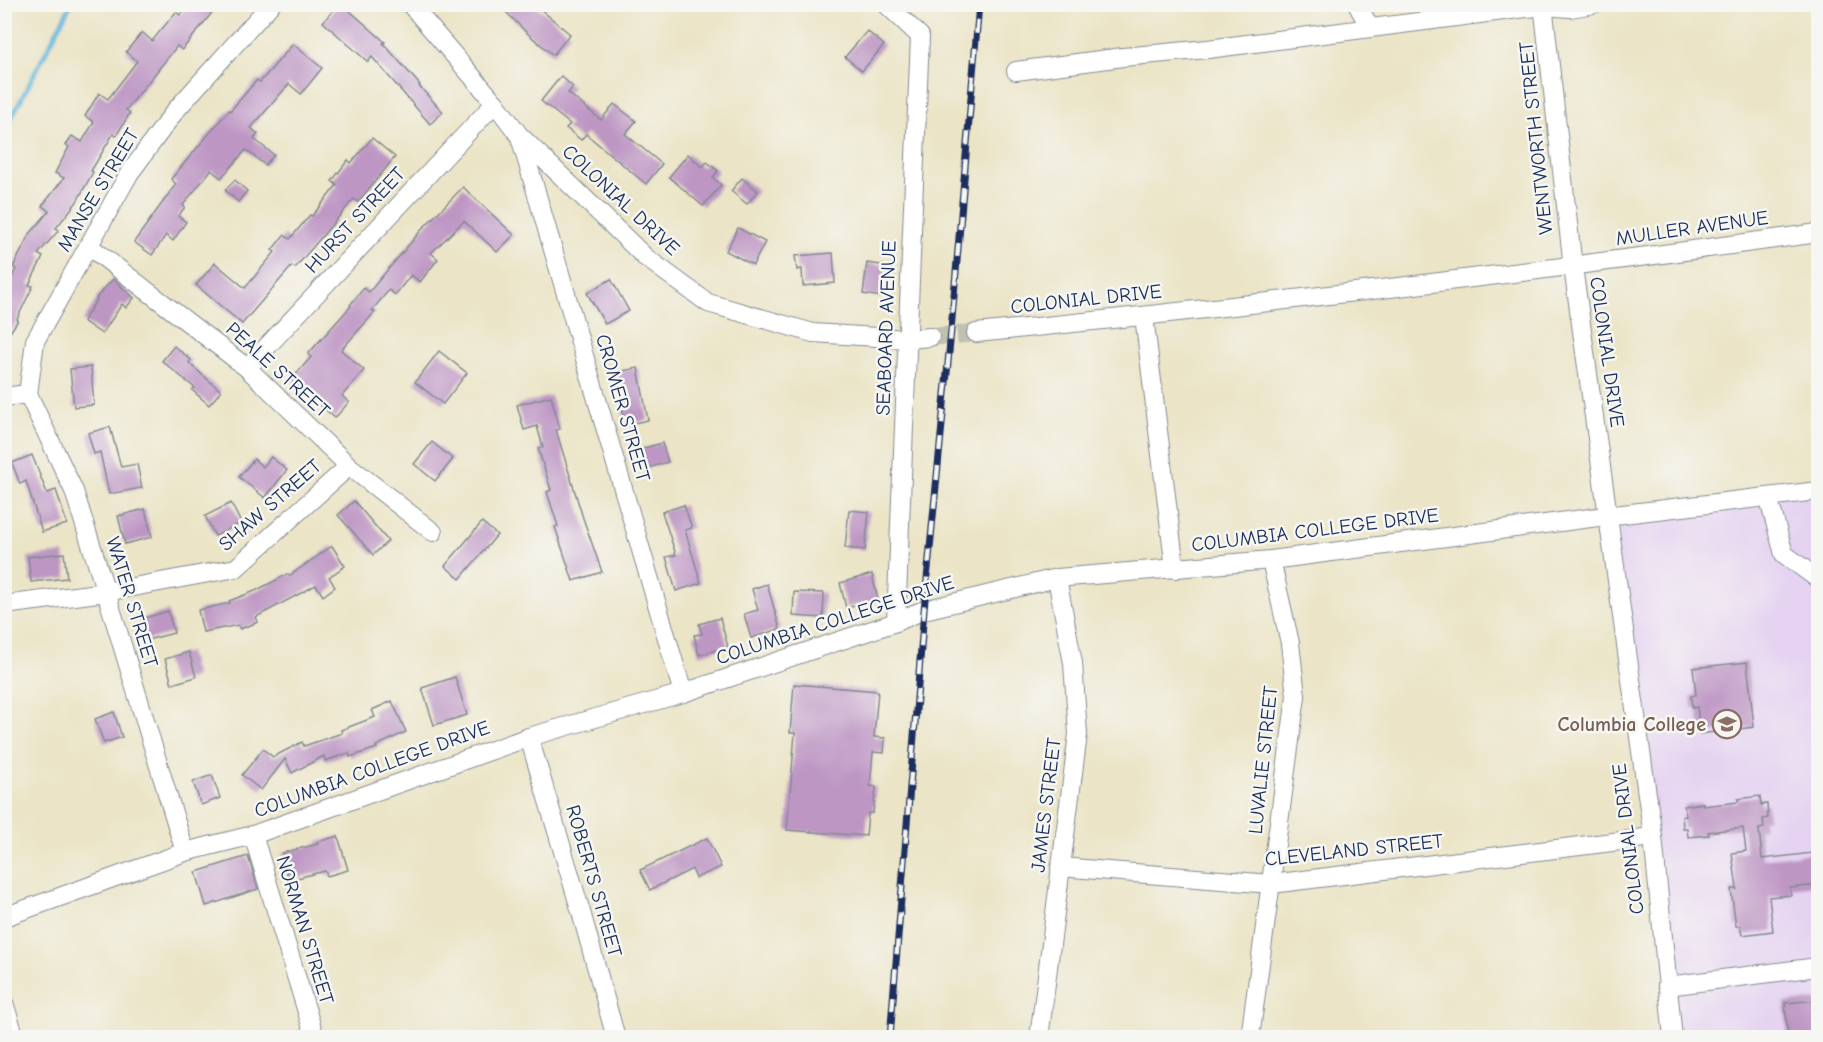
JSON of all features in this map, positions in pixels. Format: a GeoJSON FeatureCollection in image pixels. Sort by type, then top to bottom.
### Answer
{"type":"FeatureCollection","features":[{"type":"Feature","properties":{"kind":"street","name":"MANSE STREET"},"geometry":{"type":"LineString","coordinates":[[28,394],[35,341],[129,174],[175,111],[271,4]]}},
{"type":"Feature","properties":{"kind":"street","name":"COLONIAL DRIVE"},"geometry":{"type":"LineString","coordinates":[[410,4],[495,103],[519,135],[645,258],[708,303],[813,333],[908,339],[930,337]]}},
{"type":"Feature","properties":{"kind":"street","name":"SEABOARD AVENUE"},"geometry":{"type":"LineString","coordinates":[[886,4],[920,36],[896,622]]}},
{"type":"Feature","properties":{"kind":"street"},"geometry":{"type":"LineString","coordinates":[[1357,4],[1370,28]]}},
{"type":"Feature","properties":{"kind":"street"},"geometry":{"type":"LineString","coordinates":[[1016,71],[1543,5],[1570,8],[1594,4]]}},
{"type":"Feature","properties":{"kind":"street","name":"WENTWORTH STREET"},"geometry":{"type":"LineString","coordinates":[[1543,5],[1573,267]]}},
{"type":"Feature","properties":{"kind":"street","name":"HURST STREET"},"geometry":{"type":"LineString","coordinates":[[248,369],[495,103]]}},
{"type":"Feature","properties":{"kind":"street","name":"CROMER STREET"},"geometry":{"type":"LineString","coordinates":[[519,135],[683,693]]}},
{"type":"Feature","properties":{"kind":"street","name":"MULLER AVENUE"},"geometry":{"type":"LineString","coordinates":[[1573,267],[1818,233]]}},
{"type":"Feature","properties":{"kind":"street","name":"PEALE STREET"},"geometry":{"type":"LineString","coordinates":[[89,246],[248,369],[349,466],[433,532]]}},
{"type":"Feature","properties":{"kind":"street","name":"COLONIAL DRIVE"},"geometry":{"type":"LineString","coordinates":[[976,333],[1573,267],[1606,516],[1653,837],[1672,1038]]}},
{"type":"Feature","properties":{"kind":"street"},"geometry":{"type":"LineString","coordinates":[[1144,316],[1175,569]]}},
{"type":"Feature","properties":{"kind":"street"},"geometry":{"type":"LineString","coordinates":[[4,398],[28,394]]}},
{"type":"Feature","properties":{"kind":"street","name":"WATER STREET"},"geometry":{"type":"LineString","coordinates":[[28,394],[74,491],[185,852]]}},
{"type":"Feature","properties":{"kind":"street","name":"SHAW STREET"},"geometry":{"type":"LineString","coordinates":[[4,605],[106,592],[236,568],[349,466]]}},
{"type":"Feature","properties":{"kind":"street","name":"COLUMBIA COLLEGE DRIVE"},"geometry":{"type":"LineString","coordinates":[[4,917],[185,852],[253,835],[529,737],[683,693],[896,622],[924,610],[1057,578],[1271,560],[1818,491]]}},
{"type":"Feature","properties":{"kind":"street"},"geometry":{"type":"LineString","coordinates":[[1768,497],[1784,554],[1818,579]]}},
{"type":"Feature","properties":{"kind":"street","name":"LUVALIE STREET"},"geometry":{"type":"LineString","coordinates":[[1250,1038],[1296,696],[1290,643],[1271,560]]}},
{"type":"Feature","properties":{"kind":"street","name":"JAMES STREET"},"geometry":{"type":"LineString","coordinates":[[1039,1038],[1078,734],[1073,663],[1057,578]]}},
{"type":"Feature","properties":{"kind":"street","name":"ROBERTS STREET"},"geometry":{"type":"LineString","coordinates":[[529,737],[616,1038]]}},
{"type":"Feature","properties":{"kind":"street","name":"NORMAN STREET"},"geometry":{"type":"LineString","coordinates":[[253,835],[315,1038]]}},
{"type":"Feature","properties":{"kind":"street","name":"CLEVELAND STREET"},"geometry":{"type":"LineString","coordinates":[[1060,867],[1271,885],[1653,837]]}},
{"type":"Feature","properties":{"kind":"street"},"geometry":{"type":"LineString","coordinates":[[1667,986],[1818,968]]}},
{"type":"Feature","properties":{"kind":"street"},"geometry":{"type":"LineString","coordinates":[[4,1003],[15,1038]]}},
{"type":"Feature","properties":{"kind":"shaded area","name":"Columbia College"},"geometry":{"type":"Polygon","coordinates":[[[1818,491],[1818,1037],[1673,1037],[1606,516],[1818,491]]]}},
{"type":"Feature","properties":{"kind":"building"},"geometry":{"type":"Polygon","coordinates":[[[189,4],[219,4],[182,50],[177,46],[126,110],[130,113],[116,136],[113,134],[91,171],[93,172],[76,203],[56,228],[59,230],[38,254],[43,257],[29,285],[33,286],[18,320],[4,342],[4,293],[16,269],[13,267],[30,234],[49,211],[42,206],[64,178],[55,173],[69,147],[66,145],[72,136],[82,142],[94,122],[85,116],[99,93],[108,99],[137,61],[126,52],[142,32],[152,41],[176,12],[180,15],[189,4]]]}},
{"type":"Feature","properties":{"kind":"building"},"geometry":{"type":"Polygon","coordinates":[[[339,4],[342,4],[385,42],[383,43],[443,112],[430,124],[372,57],[368,62],[323,22],[339,4]]]}},
{"type":"Feature","properties":{"kind":"building"},"geometry":{"type":"Polygon","coordinates":[[[498,4],[534,4],[570,34],[553,55],[498,4]]]}},
{"type":"Feature","properties":{"kind":"building"},"geometry":{"type":"Polygon","coordinates":[[[867,31],[884,45],[862,71],[845,57],[867,31]]]}},
{"type":"Feature","properties":{"kind":"building"},"geometry":{"type":"Polygon","coordinates":[[[293,44],[322,68],[301,94],[289,84],[251,128],[258,134],[254,139],[274,155],[265,165],[246,150],[221,178],[211,170],[183,205],[185,207],[178,216],[186,222],[173,241],[166,235],[152,255],[134,242],[176,184],[171,179],[229,110],[257,80],[260,82],[293,44]]]}},
{"type":"Feature","properties":{"kind":"building"},"geometry":{"type":"Polygon","coordinates":[[[561,76],[573,87],[568,93],[601,120],[614,104],[636,121],[625,134],[662,164],[646,184],[586,134],[581,140],[566,128],[570,124],[541,101],[561,76]]]}},
{"type":"Feature","properties":{"kind":"building"},"geometry":{"type":"Polygon","coordinates":[[[372,138],[395,157],[358,202],[354,199],[295,268],[292,266],[242,324],[196,285],[215,263],[245,288],[275,252],[272,250],[284,235],[290,239],[310,215],[312,216],[337,185],[332,181],[348,160],[351,163],[372,138]]]}},
{"type":"Feature","properties":{"kind":"building"},"geometry":{"type":"Polygon","coordinates":[[[688,154],[702,167],[707,162],[718,171],[713,178],[721,185],[703,206],[669,177],[688,154]]]}},
{"type":"Feature","properties":{"kind":"building"},"geometry":{"type":"Polygon","coordinates":[[[742,178],[758,191],[747,204],[731,191],[742,178]]]}},
{"type":"Feature","properties":{"kind":"building"},"geometry":{"type":"Polygon","coordinates":[[[235,180],[247,191],[238,202],[225,190],[235,180]]]}},
{"type":"Feature","properties":{"kind":"building"},"geometry":{"type":"Polygon","coordinates":[[[463,187],[514,235],[497,252],[464,221],[431,253],[438,259],[420,282],[411,275],[395,295],[389,290],[372,310],[375,312],[341,350],[364,370],[342,396],[349,402],[335,418],[291,380],[311,357],[308,354],[364,288],[369,292],[423,228],[463,187]]]}},
{"type":"Feature","properties":{"kind":"building"},"geometry":{"type":"Polygon","coordinates":[[[738,228],[765,242],[753,265],[726,251],[738,228]]]}},
{"type":"Feature","properties":{"kind":"building"},"geometry":{"type":"Polygon","coordinates":[[[833,253],[835,283],[803,286],[802,269],[797,270],[795,256],[833,253]]]}},
{"type":"Feature","properties":{"kind":"building"},"geometry":{"type":"Polygon","coordinates":[[[867,263],[887,266],[882,297],[863,294],[867,263]]]}},
{"type":"Feature","properties":{"kind":"building"},"geometry":{"type":"Polygon","coordinates":[[[113,279],[134,298],[126,308],[122,304],[102,334],[83,321],[96,298],[113,279]]]}},
{"type":"Feature","properties":{"kind":"building"},"geometry":{"type":"Polygon","coordinates":[[[611,279],[629,311],[605,324],[587,293],[611,279]]]}},
{"type":"Feature","properties":{"kind":"building"},"geometry":{"type":"Polygon","coordinates":[[[174,346],[191,360],[189,363],[221,391],[209,405],[192,390],[195,388],[162,361],[174,346]]]}},
{"type":"Feature","properties":{"kind":"building"},"geometry":{"type":"Polygon","coordinates":[[[439,351],[467,373],[443,404],[415,382],[439,351]]]}},
{"type":"Feature","properties":{"kind":"building"},"geometry":{"type":"Polygon","coordinates":[[[91,367],[94,405],[74,407],[70,369],[91,367]]]}},
{"type":"Feature","properties":{"kind":"building"},"geometry":{"type":"Polygon","coordinates":[[[638,368],[648,420],[625,425],[616,372],[638,368]]]}},
{"type":"Feature","properties":{"kind":"building"},"geometry":{"type":"Polygon","coordinates":[[[551,396],[560,429],[556,430],[602,572],[573,581],[555,527],[558,526],[547,492],[551,490],[538,448],[543,447],[537,426],[524,430],[517,405],[551,396]]]}},
{"type":"Feature","properties":{"kind":"building"},"geometry":{"type":"Polygon","coordinates":[[[110,427],[121,467],[137,464],[142,488],[109,494],[100,452],[94,454],[88,433],[110,427]]]}},
{"type":"Feature","properties":{"kind":"building"},"geometry":{"type":"Polygon","coordinates":[[[432,442],[453,459],[435,481],[414,464],[432,442]]]}},
{"type":"Feature","properties":{"kind":"building"},"geometry":{"type":"Polygon","coordinates":[[[662,443],[668,462],[641,470],[634,451],[662,443]]]}},
{"type":"Feature","properties":{"kind":"building"},"geometry":{"type":"Polygon","coordinates":[[[32,455],[47,493],[56,490],[67,524],[42,532],[26,481],[20,484],[12,463],[32,455]]]}},
{"type":"Feature","properties":{"kind":"building"},"geometry":{"type":"Polygon","coordinates":[[[271,457],[287,470],[265,498],[239,477],[254,459],[263,467],[271,457]]]}},
{"type":"Feature","properties":{"kind":"building"},"geometry":{"type":"Polygon","coordinates":[[[354,501],[388,541],[373,555],[338,515],[354,501]]]}},
{"type":"Feature","properties":{"kind":"building"},"geometry":{"type":"Polygon","coordinates":[[[231,503],[241,523],[215,536],[205,516],[231,503]]]}},
{"type":"Feature","properties":{"kind":"building"},"geometry":{"type":"Polygon","coordinates":[[[684,505],[692,528],[685,530],[701,583],[676,591],[666,557],[676,555],[662,512],[684,505]]]}},
{"type":"Feature","properties":{"kind":"building"},"geometry":{"type":"Polygon","coordinates":[[[145,509],[152,537],[125,544],[118,516],[145,509]]]}},
{"type":"Feature","properties":{"kind":"building"},"geometry":{"type":"Polygon","coordinates":[[[849,510],[869,512],[865,550],[845,548],[849,510]]]}},
{"type":"Feature","properties":{"kind":"building"},"geometry":{"type":"Polygon","coordinates":[[[482,522],[497,535],[460,579],[445,566],[482,522]]]}},
{"type":"Feature","properties":{"kind":"building"},"geometry":{"type":"Polygon","coordinates":[[[332,546],[345,566],[329,577],[335,587],[323,596],[316,585],[256,617],[258,622],[240,629],[238,625],[203,632],[198,610],[230,603],[229,601],[288,574],[289,576],[332,546]]]}},
{"type":"Feature","properties":{"kind":"building"},"geometry":{"type":"Polygon","coordinates":[[[64,553],[67,578],[31,582],[28,557],[64,553]]]}},
{"type":"Feature","properties":{"kind":"building"},"geometry":{"type":"Polygon","coordinates":[[[872,574],[878,600],[846,608],[840,583],[872,574]]]}},
{"type":"Feature","properties":{"kind":"building"},"geometry":{"type":"Polygon","coordinates":[[[767,584],[780,629],[751,638],[744,614],[758,610],[752,589],[767,584]]]}},
{"type":"Feature","properties":{"kind":"building"},"geometry":{"type":"Polygon","coordinates":[[[794,592],[824,593],[823,618],[793,616],[794,592]]]}},
{"type":"Feature","properties":{"kind":"building"},"geometry":{"type":"Polygon","coordinates":[[[168,611],[174,633],[147,640],[141,619],[168,611]]]}},
{"type":"Feature","properties":{"kind":"building"},"geometry":{"type":"Polygon","coordinates":[[[720,618],[728,647],[699,655],[694,635],[702,634],[699,624],[720,618]]]}},
{"type":"Feature","properties":{"kind":"building"},"geometry":{"type":"Polygon","coordinates":[[[189,652],[196,677],[172,684],[165,659],[189,652]]]}},
{"type":"Feature","properties":{"kind":"building"},"geometry":{"type":"Polygon","coordinates":[[[1747,662],[1754,727],[1700,734],[1697,707],[1692,708],[1691,696],[1696,695],[1693,668],[1747,662]]]}},
{"type":"Feature","properties":{"kind":"building"},"geometry":{"type":"Polygon","coordinates":[[[455,677],[467,715],[434,725],[422,688],[455,677]]]}},
{"type":"Feature","properties":{"kind":"building"},"geometry":{"type":"Polygon","coordinates":[[[794,684],[878,691],[874,737],[885,738],[884,753],[873,752],[870,786],[876,787],[873,813],[868,813],[866,836],[787,830],[795,733],[790,733],[794,684]]]}},
{"type":"Feature","properties":{"kind":"building"},"geometry":{"type":"Polygon","coordinates":[[[392,701],[406,732],[376,746],[377,748],[350,757],[349,753],[325,761],[324,756],[292,773],[285,759],[261,790],[242,775],[263,749],[273,757],[302,742],[304,746],[342,733],[341,730],[375,717],[372,710],[392,701]]]}},
{"type":"Feature","properties":{"kind":"building"},"geometry":{"type":"Polygon","coordinates":[[[114,712],[122,737],[104,743],[95,719],[114,712]]]}},
{"type":"Feature","properties":{"kind":"building"},"geometry":{"type":"Polygon","coordinates":[[[212,775],[220,798],[201,805],[193,782],[212,775]]]}},
{"type":"Feature","properties":{"kind":"building"},"geometry":{"type":"Polygon","coordinates":[[[1760,796],[1761,805],[1767,804],[1768,818],[1763,819],[1764,828],[1759,829],[1762,859],[1812,853],[1813,860],[1818,859],[1818,885],[1790,888],[1791,895],[1769,897],[1773,931],[1742,935],[1740,926],[1736,926],[1731,889],[1737,889],[1732,853],[1746,851],[1743,828],[1688,837],[1687,828],[1683,828],[1682,816],[1686,816],[1684,806],[1738,802],[1738,799],[1760,796]]]}},
{"type":"Feature","properties":{"kind":"building"},"geometry":{"type":"Polygon","coordinates":[[[338,836],[348,870],[327,876],[325,871],[289,880],[282,853],[318,844],[317,842],[338,836]]]}},
{"type":"Feature","properties":{"kind":"building"},"geometry":{"type":"Polygon","coordinates":[[[707,838],[721,867],[696,878],[692,869],[650,890],[640,870],[707,838]]]}},
{"type":"Feature","properties":{"kind":"building"},"geometry":{"type":"Polygon","coordinates":[[[248,856],[258,889],[206,906],[196,872],[248,856]]]}},
{"type":"Feature","properties":{"kind":"building"},"geometry":{"type":"Polygon","coordinates":[[[1818,1000],[1818,1038],[1788,1038],[1785,1003],[1818,1000]]]}},
{"type":"Feature","properties":{"kind":"waterway"},"geometry":{"type":"LineString","coordinates":[[4,132],[71,4]]}},
{"type":"Feature","properties":{"kind":"tunnel"},"geometry":{"type":"LineString","coordinates":[[930,337],[976,333]]}},
{"type":"Feature","properties":{"kind":"railway"},"geometry":{"type":"LineString","coordinates":[[890,1038],[924,610],[979,4]]}},
{"type":"Feature","properties":{"kind":"place","name":"Columbia College"},"geometry":{"type":"Point","coordinates":[1727,724]}}]}
